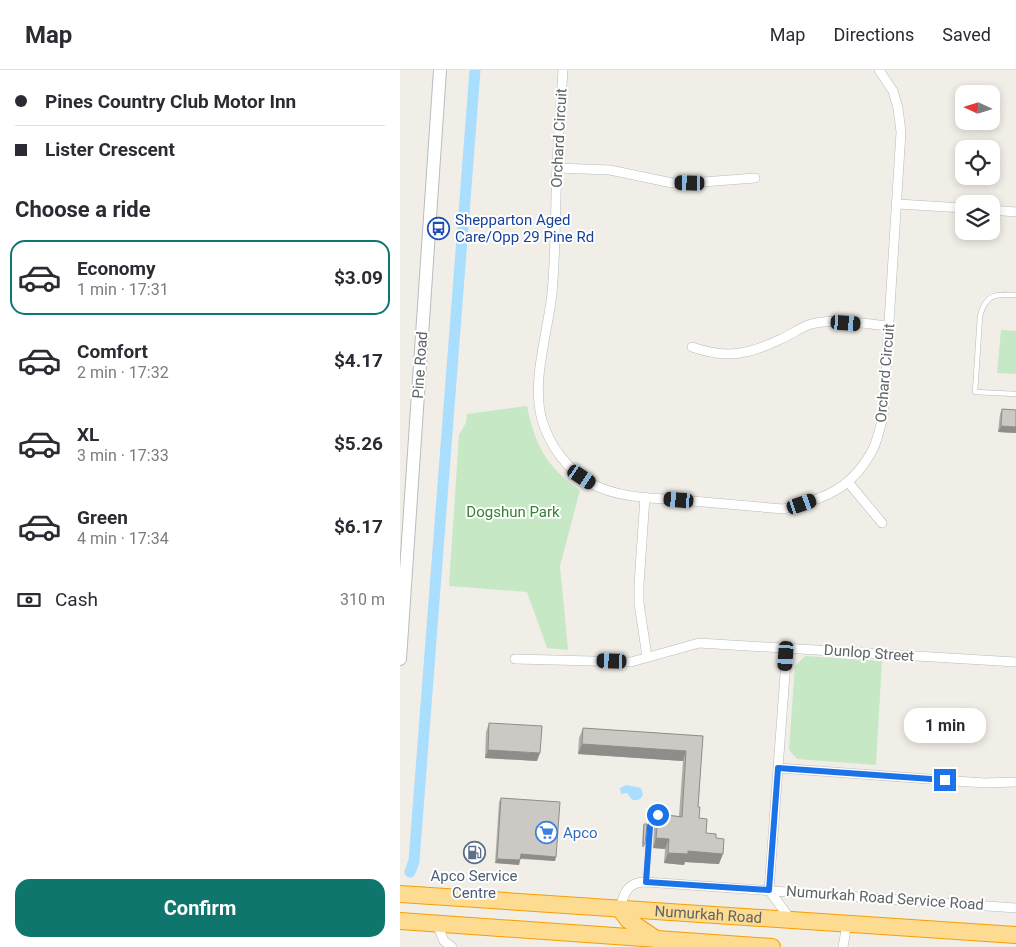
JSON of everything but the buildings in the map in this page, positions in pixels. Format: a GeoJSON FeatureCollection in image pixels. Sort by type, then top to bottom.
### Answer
{"type":"FeatureCollection","features":[{"type":"Feature","properties":{"kind":"highway","name":"Numurkah Road"},"geometry":{"type":"LineString","coordinates":[[400,894],[1016,935]]}},
{"type":"Feature","properties":{"kind":"highway"},"geometry":{"type":"LineString","coordinates":[[620,908],[628,920],[656,939]]}},
{"type":"Feature","properties":{"kind":"highway","name":"Numurkah Road"},"geometry":{"type":"LineString","coordinates":[[400,921],[772,947]]}},
{"type":"Feature","properties":{"kind":"street","name":"Pine Road"},"geometry":{"type":"LineString","coordinates":[[400,659],[440,70]]}},
{"type":"Feature","properties":{"kind":"street","name":"Orchard Circuit"},"geometry":{"type":"LineString","coordinates":[[563,70],[552,294],[538,384],[542,420],[550,440],[560,456],[574,471],[609,491],[645,497],[783,508],[830,495],[848,482],[864,464],[875,446],[883,417],[898,204],[901,132],[898,108],[893,91],[879,70]]}},
{"type":"Feature","properties":{"kind":"street"},"geometry":{"type":"LineString","coordinates":[[557,168],[610,170],[672,183],[755,178]]}},
{"type":"Feature","properties":{"kind":"street"},"geometry":{"type":"LineString","coordinates":[[898,204],[955,207]]}},
{"type":"Feature","properties":{"kind":"street"},"geometry":{"type":"LineString","coordinates":[[1000,211],[1016,212]]}},
{"type":"Feature","properties":{"kind":"street"},"geometry":{"type":"LineString","coordinates":[[692,347],[709,353],[743,354],[768,346],[809,325],[832,321],[889,326]]}},
{"type":"Feature","properties":{"kind":"street"},"geometry":{"type":"LineString","coordinates":[[848,482],[882,523]]}},
{"type":"Feature","properties":{"kind":"street"},"geometry":{"type":"LineString","coordinates":[[645,497],[639,603],[647,657]]}},
{"type":"Feature","properties":{"kind":"street","name":"Dunlop Street"},"geometry":{"type":"LineString","coordinates":[[515,658],[631,662],[699,642],[1016,662]]}},
{"type":"Feature","properties":{"kind":"street"},"geometry":{"type":"LineString","coordinates":[[787,647],[769,890],[791,920]]}},
{"type":"Feature","properties":{"kind":"street"},"geometry":{"type":"LineString","coordinates":[[778,768],[984,783],[1016,782]]}},
{"type":"Feature","properties":{"kind":"street","name":"Numurkah Road Service Road"},"geometry":{"type":"LineString","coordinates":[[620,908],[623,894],[628,887],[634,883],[646,882],[1016,908]]}},
{"type":"Feature","properties":{"kind":"street"},"geometry":{"type":"LineString","coordinates":[[437,924],[444,941],[452,947]]}},
{"type":"Feature","properties":{"kind":"street"},"geometry":{"type":"LineString","coordinates":[[843,947],[848,924]]}},
{"type":"Feature","properties":{"kind":"street"},"geometry":{"type":"LineString","coordinates":[[848,924],[850,947]]}},
{"type":"Feature","properties":{"kind":"lane"},"geometry":{"type":"LineString","coordinates":[[1016,295],[1000,294],[990,297],[983,305],[980,316],[975,392],[1016,394]]}},
{"type":"Feature","properties":{"kind":"lane"},"geometry":{"type":"LineString","coordinates":[[646,882],[650,826],[658,815]]}},
{"type":"Feature","properties":{"kind":"green space"},"geometry":{"type":"Polygon","coordinates":[[[1001,330],[1016,331],[1016,374],[997,373],[1001,330]]]}},
{"type":"Feature","properties":{"kind":"green space","name":"Dogshun Park"},"geometry":{"type":"Polygon","coordinates":[[[527,406],[538,444],[550,464],[558,473],[580,490],[560,566],[568,650],[547,648],[527,592],[449,586],[459,435],[466,423],[467,414],[527,406]]]}},
{"type":"Feature","properties":{"kind":"green space"},"geometry":{"type":"Polygon","coordinates":[[[805,656],[882,661],[876,765],[797,759],[789,750],[795,666],[805,656]]]}},
{"type":"Feature","properties":{"kind":"water"},"geometry":{"type":"Polygon","coordinates":[[[626,785],[641,788],[643,795],[641,798],[632,800],[627,793],[621,794],[620,788],[626,785]]]}},
{"type":"Feature","properties":{"kind":"waterway"},"geometry":{"type":"LineString","coordinates":[[410,872],[414,861],[475,70]]}},
{"type":"Feature","properties":{"kind":"place","name":"Shepparton Aged Care/Opp 29 Pine Rd"},"geometry":{"type":"Point","coordinates":[439,229]}},
{"type":"Feature","properties":{"kind":"place","name":"Apco"},"geometry":{"type":"Point","coordinates":[547,833]}},
{"type":"Feature","properties":{"kind":"place","name":"Apco Service Centre"},"geometry":{"type":"Point","coordinates":[474,853]}},
{"type":"Feature","properties":{"kind":"route"},"geometry":{"type":"LineString","coordinates":[[658,815],[650,826],[646,882],[769,890],[778,768],[945,780]]}}]}
